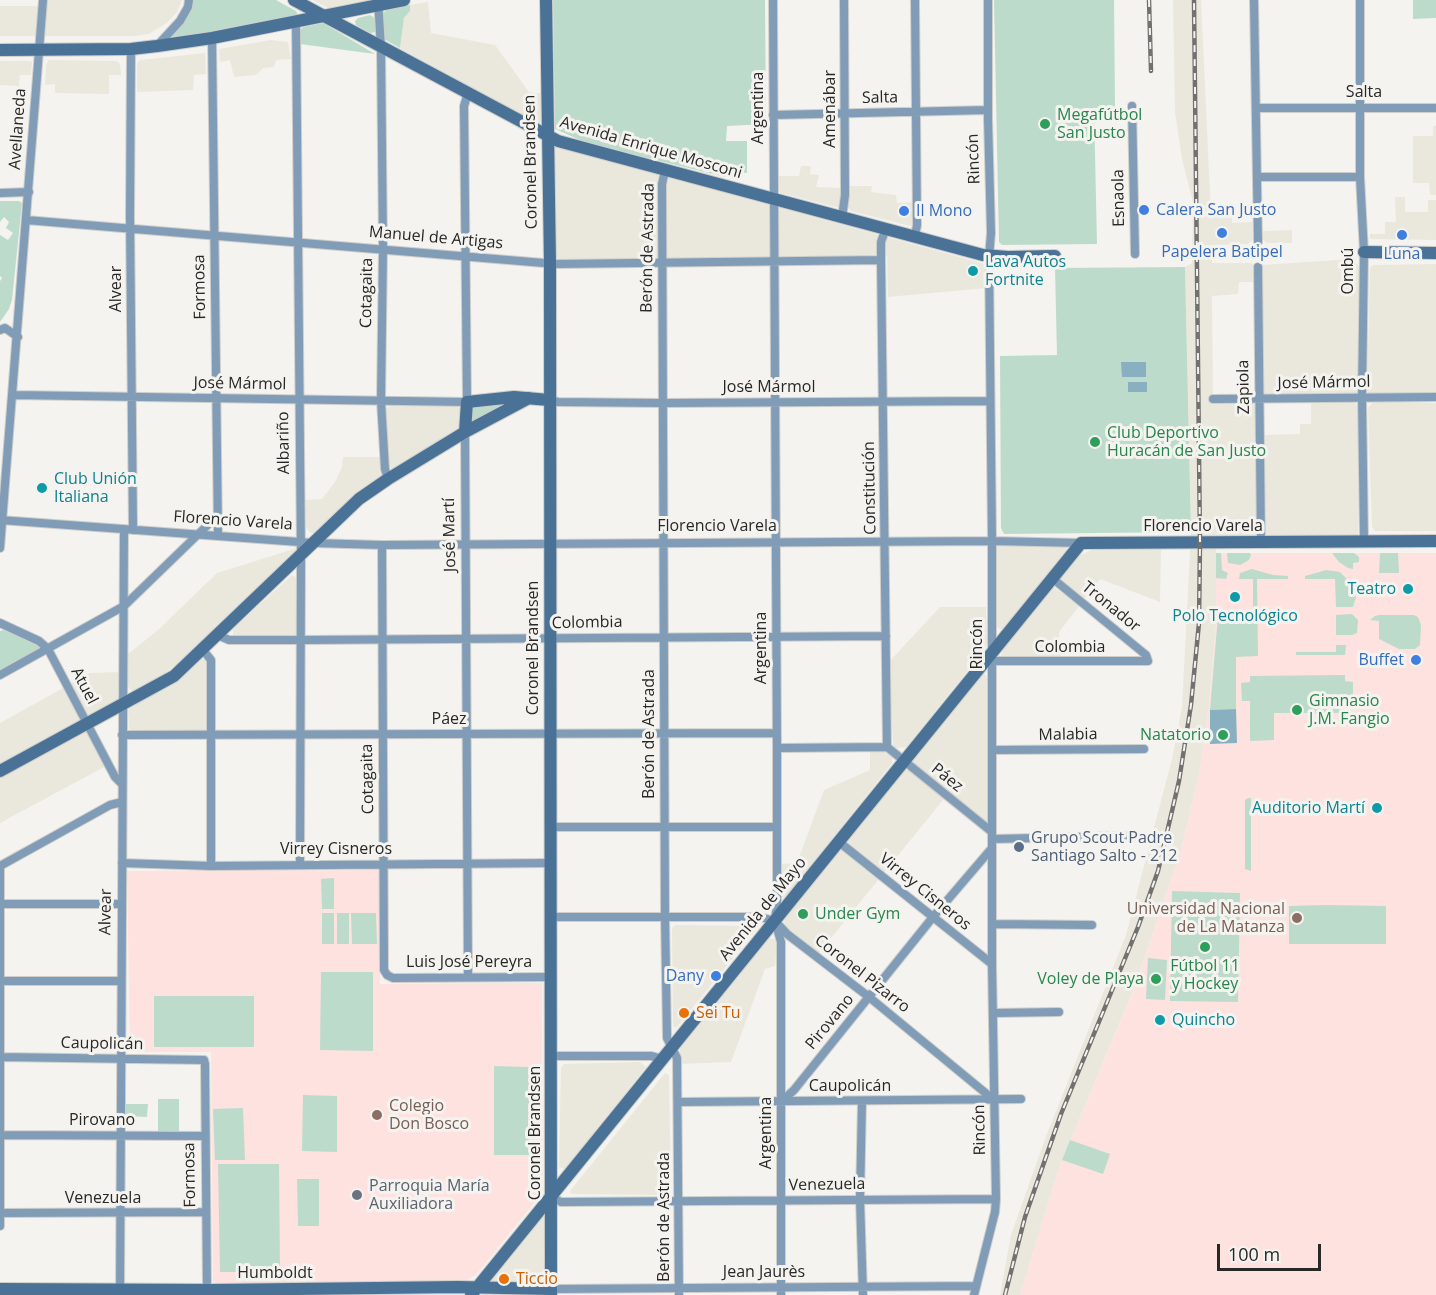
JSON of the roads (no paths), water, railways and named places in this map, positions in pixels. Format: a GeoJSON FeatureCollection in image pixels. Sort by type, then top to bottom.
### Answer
{"type":"FeatureCollection","features":[{"type":"Feature","properties":{"kind":"street","name":"Avellaneda"},"geometry":{"type":"LineString","coordinates":[[0,548],[43,0]]}},
{"type":"Feature","properties":{"kind":"street"},"geometry":{"type":"LineString","coordinates":[[157,46],[180,21],[188,7],[189,0]]}},
{"type":"Feature","properties":{"kind":"street","name":"Avenida Enrique Mosconi"},"geometry":{"type":"LineString","coordinates":[[294,0],[547,136],[570,145],[988,256],[1054,256]]}},
{"type":"Feature","properties":{"kind":"street"},"geometry":{"type":"LineString","coordinates":[[0,50],[130,49],[157,46],[212,38],[324,16],[378,2],[404,0]]}},
{"type":"Feature","properties":{"kind":"street","name":"Coronel Brandsen"},"geometry":{"type":"LineString","coordinates":[[546,0],[550,263],[551,1292]]}},
{"type":"Feature","properties":{"kind":"street","name":"Argentina"},"geometry":{"type":"LineString","coordinates":[[772,0],[777,748],[775,921],[781,942],[781,1291]]}},
{"type":"Feature","properties":{"kind":"street","name":"Amenábar"},"geometry":{"type":"LineString","coordinates":[[842,218],[845,195],[844,0]]}},
{"type":"Feature","properties":{"kind":"street"},"geometry":{"type":"LineString","coordinates":[[915,0],[917,112],[917,225],[915,236]]}},
{"type":"Feature","properties":{"kind":"street","name":"Rincón"},"geometry":{"type":"LineString","coordinates":[[975,1290],[995,1212],[996,1199],[992,964],[992,541],[988,256],[991,233],[988,0]]}},
{"type":"Feature","properties":{"kind":"street"},"geometry":{"type":"LineString","coordinates":[[1254,0],[1258,242]]}},
{"type":"Feature","properties":{"kind":"street","name":"Ombú"},"geometry":{"type":"LineString","coordinates":[[1360,0],[1360,177],[1364,252],[1362,397],[1364,542]]}},
{"type":"Feature","properties":{"kind":"street","name":"Cotagaita"},"geometry":{"type":"LineString","coordinates":[[378,2],[381,48],[383,248],[381,401],[385,469],[388,479]]}},
{"type":"Feature","properties":{"kind":"street","name":"Albariño"},"geometry":{"type":"LineString","coordinates":[[296,21],[298,400],[305,547],[301,640],[300,864]]}},
{"type":"Feature","properties":{"kind":"street","name":"Formosa"},"geometry":{"type":"LineString","coordinates":[[212,38],[218,535]]}},
{"type":"Feature","properties":{"kind":"street","name":"Alvear"},"geometry":{"type":"LineString","coordinates":[[120,1292],[122,735],[124,606],[129,530],[132,396],[130,49]]}},
{"type":"Feature","properties":{"kind":"street","name":"José Martí"},"geometry":{"type":"LineString","coordinates":[[468,93],[464,106],[468,977]]}},
{"type":"Feature","properties":{"kind":"street","name":"Esnaola"},"geometry":{"type":"LineString","coordinates":[[1132,105],[1134,254]]}},
{"type":"Feature","properties":{"kind":"street","name":"Salta"},"geometry":{"type":"LineString","coordinates":[[1257,108],[1361,106],[1436,108]]}},
{"type":"Feature","properties":{"kind":"street","name":"Salta"},"geometry":{"type":"LineString","coordinates":[[773,114],[988,110]]}},
{"type":"Feature","properties":{"kind":"street","name":"Berón de Astrada"},"geometry":{"type":"LineString","coordinates":[[666,171],[662,184],[666,1038],[677,1058],[679,1291]]}},
{"type":"Feature","properties":{"kind":"street"},"geometry":{"type":"LineString","coordinates":[[1258,177],[1360,177]]}},
{"type":"Feature","properties":{"kind":"street"},"geometry":{"type":"LineString","coordinates":[[0,193],[29,192]]}},
{"type":"Feature","properties":{"kind":"street","name":"Manuel de Artigas"},"geometry":{"type":"LineString","coordinates":[[27,220],[550,263],[881,260]]}},
{"type":"Feature","properties":{"kind":"street","name":"Constitución"},"geometry":{"type":"LineString","coordinates":[[886,228],[881,242],[881,260],[887,747]]}},
{"type":"Feature","properties":{"kind":"street"},"geometry":{"type":"LineString","coordinates":[[1364,252],[1436,253]]}},
{"type":"Feature","properties":{"kind":"street","name":"Zapiola"},"geometry":{"type":"LineString","coordinates":[[1258,267],[1261,543]]}},
{"type":"Feature","properties":{"kind":"street"},"geometry":{"type":"LineString","coordinates":[[0,330],[5,328],[18,336]]}},
{"type":"Feature","properties":{"kind":"street","name":"José Mármol"},"geometry":{"type":"LineString","coordinates":[[13,395],[467,402]]}},
{"type":"Feature","properties":{"kind":"street"},"geometry":{"type":"LineString","coordinates":[[467,402],[514,397],[549,400]]}},
{"type":"Feature","properties":{"kind":"street","name":"José Mármol"},"geometry":{"type":"LineString","coordinates":[[1213,399],[1436,397]]}},
{"type":"Feature","properties":{"kind":"street"},"geometry":{"type":"LineString","coordinates":[[0,771],[167,681],[203,650],[305,547],[352,505],[388,479],[465,432],[529,398]]}},
{"type":"Feature","properties":{"kind":"street","name":"José Mármol"},"geometry":{"type":"LineString","coordinates":[[549,400],[663,403],[989,401]]}},
{"type":"Feature","properties":{"kind":"street"},"geometry":{"type":"LineString","coordinates":[[0,675],[124,606],[218,516]]}},
{"type":"Feature","properties":{"kind":"street","name":"Florencio Varela"},"geometry":{"type":"LineString","coordinates":[[1,520],[218,535],[305,547],[885,541],[1081,543],[1436,541]]}},
{"type":"Feature","properties":{"kind":"street","name":"Avenida de Mayo"},"geometry":{"type":"LineString","coordinates":[[474,1291],[903,761],[992,656],[1081,543]]}},
{"type":"Feature","properties":{"kind":"street","name":"Cotagaita"},"geometry":{"type":"LineString","coordinates":[[382,545],[384,970],[387,975]]}},
{"type":"Feature","properties":{"kind":"street","name":"Tronador"},"geometry":{"type":"LineString","coordinates":[[1052,578],[1146,655],[1148,661]]}},
{"type":"Feature","properties":{"kind":"street","name":"Atuel"},"geometry":{"type":"LineString","coordinates":[[0,623],[39,641],[48,650],[115,777],[122,783]]}},
{"type":"Feature","properties":{"kind":"street","name":"Colombia"},"geometry":{"type":"LineString","coordinates":[[219,634],[229,640],[886,636]]}},
{"type":"Feature","properties":{"kind":"street"},"geometry":{"type":"LineString","coordinates":[[203,650],[211,660],[211,866]]}},
{"type":"Feature","properties":{"kind":"street","name":"Colombia"},"geometry":{"type":"LineString","coordinates":[[992,656],[1148,661]]}},
{"type":"Feature","properties":{"kind":"street","name":"Páez"},"geometry":{"type":"LineString","coordinates":[[122,735],[776,733]]}},
{"type":"Feature","properties":{"kind":"street"},"geometry":{"type":"LineString","coordinates":[[777,748],[887,747]]}},
{"type":"Feature","properties":{"kind":"street","name":"Páez"},"geometry":{"type":"LineString","coordinates":[[887,747],[992,840]]}},
{"type":"Feature","properties":{"kind":"street","name":"Malabia"},"geometry":{"type":"LineString","coordinates":[[992,750],[1144,749]]}},
{"type":"Feature","properties":{"kind":"street"},"geometry":{"type":"LineString","coordinates":[[0,1226],[0,867],[110,805],[123,802]]}},
{"type":"Feature","properties":{"kind":"street"},"geometry":{"type":"LineString","coordinates":[[550,827],[776,827]]}},
{"type":"Feature","properties":{"kind":"street"},"geometry":{"type":"LineString","coordinates":[[992,840],[1124,836]]}},
{"type":"Feature","properties":{"kind":"street","name":"Pirovano"},"geometry":{"type":"LineString","coordinates":[[781,1102],[794,1090],[869,997],[992,840]]}},
{"type":"Feature","properties":{"kind":"street","name":"Virrey Cisneros"},"geometry":{"type":"LineString","coordinates":[[839,842],[992,964]]}},
{"type":"Feature","properties":{"kind":"street","name":"Virrey Cisneros"},"geometry":{"type":"LineString","coordinates":[[122,863],[211,866],[550,863]]}},
{"type":"Feature","properties":{"kind":"street"},"geometry":{"type":"LineString","coordinates":[[1,904],[121,904]]}},
{"type":"Feature","properties":{"kind":"street"},"geometry":{"type":"LineString","coordinates":[[551,917],[760,917],[775,921]]}},
{"type":"Feature","properties":{"kind":"street","name":"Coronel Pizarro"},"geometry":{"type":"LineString","coordinates":[[775,921],[788,934],[994,1100]]}},
{"type":"Feature","properties":{"kind":"street","name":"Virrey Cisneros"},"geometry":{"type":"LineString","coordinates":[[993,924],[1092,925]]}},
{"type":"Feature","properties":{"kind":"street","name":"Luis José Pereyra"},"geometry":{"type":"LineString","coordinates":[[387,975],[393,978],[550,977]]}},
{"type":"Feature","properties":{"kind":"street"},"geometry":{"type":"LineString","coordinates":[[0,981],[120,981]]}},
{"type":"Feature","properties":{"kind":"street"},"geometry":{"type":"LineString","coordinates":[[994,1013],[1059,1012]]}},
{"type":"Feature","properties":{"kind":"street"},"geometry":{"type":"LineString","coordinates":[[552,1056],[651,1056],[663,1059]]}},
{"type":"Feature","properties":{"kind":"street","name":"Caupolicán"},"geometry":{"type":"LineString","coordinates":[[0,1057],[204,1060]]}},
{"type":"Feature","properties":{"kind":"street","name":"Formosa"},"geometry":{"type":"LineString","coordinates":[[204,1060],[206,1212],[212,1292]]}},
{"type":"Feature","properties":{"kind":"street","name":"Caupolicán"},"geometry":{"type":"LineString","coordinates":[[679,1102],[1021,1100]]}},
{"type":"Feature","properties":{"kind":"street"},"geometry":{"type":"LineString","coordinates":[[862,1101],[860,1199],[863,1291]]}},
{"type":"Feature","properties":{"kind":"street","name":"Pirovano"},"geometry":{"type":"LineString","coordinates":[[0,1135],[205,1136]]}},
{"type":"Feature","properties":{"kind":"street","name":"Venezuela"},"geometry":{"type":"LineString","coordinates":[[551,1197],[561,1202],[996,1199]]}},
{"type":"Feature","properties":{"kind":"street","name":"Venezuela"},"geometry":{"type":"LineString","coordinates":[[0,1213],[206,1212]]}},
{"type":"Feature","properties":{"kind":"street","name":"Humboldt"},"geometry":{"type":"LineString","coordinates":[[0,1290],[551,1292]]}},
{"type":"Feature","properties":{"kind":"street","name":"Jean Jaurès"},"geometry":{"type":"LineString","coordinates":[[551,1292],[975,1290]]}},
{"type":"Feature","properties":{"kind":"water"},"geometry":{"type":"Polygon","coordinates":[[[1121,362],[1146,362],[1146,377],[1122,377],[1121,362]]]}},
{"type":"Feature","properties":{"kind":"water"},"geometry":{"type":"Polygon","coordinates":[[[1128,382],[1147,382],[1147,392],[1128,392],[1128,382]]]}},
{"type":"Feature","properties":{"kind":"water","name":"Natatorio"},"geometry":{"type":"Polygon","coordinates":[[[1236,709],[1237,743],[1210,744],[1210,710],[1236,709]]]}},
{"type":"Feature","properties":{"kind":"railway"},"geometry":{"type":"LineString","coordinates":[[1149,0],[1151,71]]}},
{"type":"Feature","properties":{"kind":"railway"},"geometry":{"type":"LineString","coordinates":[[1005,1295],[1025,1217],[1061,1114],[1138,927],[1158,871],[1179,781],[1191,705],[1199,623],[1200,543],[1194,0]]}},
{"type":"Feature","properties":{"kind":"place","name":"Megafútbol San Justo"},"geometry":{"type":"Point","coordinates":[1045,124]}},
{"type":"Feature","properties":{"kind":"place","name":"Calera San Justo"},"geometry":{"type":"Point","coordinates":[1144,210]}},
{"type":"Feature","properties":{"kind":"place","name":"Il Mono"},"geometry":{"type":"Point","coordinates":[904,211]}},
{"type":"Feature","properties":{"kind":"place","name":"Papelera Batipel"},"geometry":{"type":"Point","coordinates":[1222,233]}},
{"type":"Feature","properties":{"kind":"place","name":"Luna"},"geometry":{"type":"Point","coordinates":[1402,235]}},
{"type":"Feature","properties":{"kind":"place","name":"Lava Autos Fortnite"},"geometry":{"type":"Point","coordinates":[973,271]}},
{"type":"Feature","properties":{"kind":"place","name":"Club Deportivo Huracán de San Justo"},"geometry":{"type":"Point","coordinates":[1095,442]}},
{"type":"Feature","properties":{"kind":"place","name":"Club Unión Italiana"},"geometry":{"type":"Point","coordinates":[42,488]}},
{"type":"Feature","properties":{"kind":"place","name":"Teatro"},"geometry":{"type":"Point","coordinates":[1408,589]}},
{"type":"Feature","properties":{"kind":"place","name":"Polo Tecnológico"},"geometry":{"type":"Point","coordinates":[1235,597]}},
{"type":"Feature","properties":{"kind":"place","name":"Buffet"},"geometry":{"type":"Point","coordinates":[1416,660]}},
{"type":"Feature","properties":{"kind":"place","name":"Gimnasio J.M. Fangio"},"geometry":{"type":"Point","coordinates":[1297,710]}},
{"type":"Feature","properties":{"kind":"place","name":"Natatorio"},"geometry":{"type":"Point","coordinates":[1223,735]}},
{"type":"Feature","properties":{"kind":"place","name":"Auditorio Martí"},"geometry":{"type":"Point","coordinates":[1377,808]}},
{"type":"Feature","properties":{"kind":"place","name":"Grupo Scout Padre Santiago Salto - 212"},"geometry":{"type":"Point","coordinates":[1019,847]}},
{"type":"Feature","properties":{"kind":"place","name":"Under Gym"},"geometry":{"type":"Point","coordinates":[803,914]}},
{"type":"Feature","properties":{"kind":"place","name":"Universidad Nacional de La Matanza"},"geometry":{"type":"Point","coordinates":[1297,918]}},
{"type":"Feature","properties":{"kind":"place","name":"Fútbol 11 y Hockey"},"geometry":{"type":"Point","coordinates":[1205,947]}},
{"type":"Feature","properties":{"kind":"place","name":"Dany"},"geometry":{"type":"Point","coordinates":[716,976]}},
{"type":"Feature","properties":{"kind":"place","name":"Voley de Playa"},"geometry":{"type":"Point","coordinates":[1156,979]}},
{"type":"Feature","properties":{"kind":"place","name":"Sei Tu"},"geometry":{"type":"Point","coordinates":[684,1013]}},
{"type":"Feature","properties":{"kind":"place","name":"Quincho"},"geometry":{"type":"Point","coordinates":[1160,1020]}},
{"type":"Feature","properties":{"kind":"place","name":"Colegio Don Bosco"},"geometry":{"type":"Point","coordinates":[377,1115]}},
{"type":"Feature","properties":{"kind":"place","name":"Parroquia María Auxiliadora"},"geometry":{"type":"Point","coordinates":[357,1195]}},
{"type":"Feature","properties":{"kind":"place","name":"Ticcio"},"geometry":{"type":"Point","coordinates":[504,1279]}}]}
